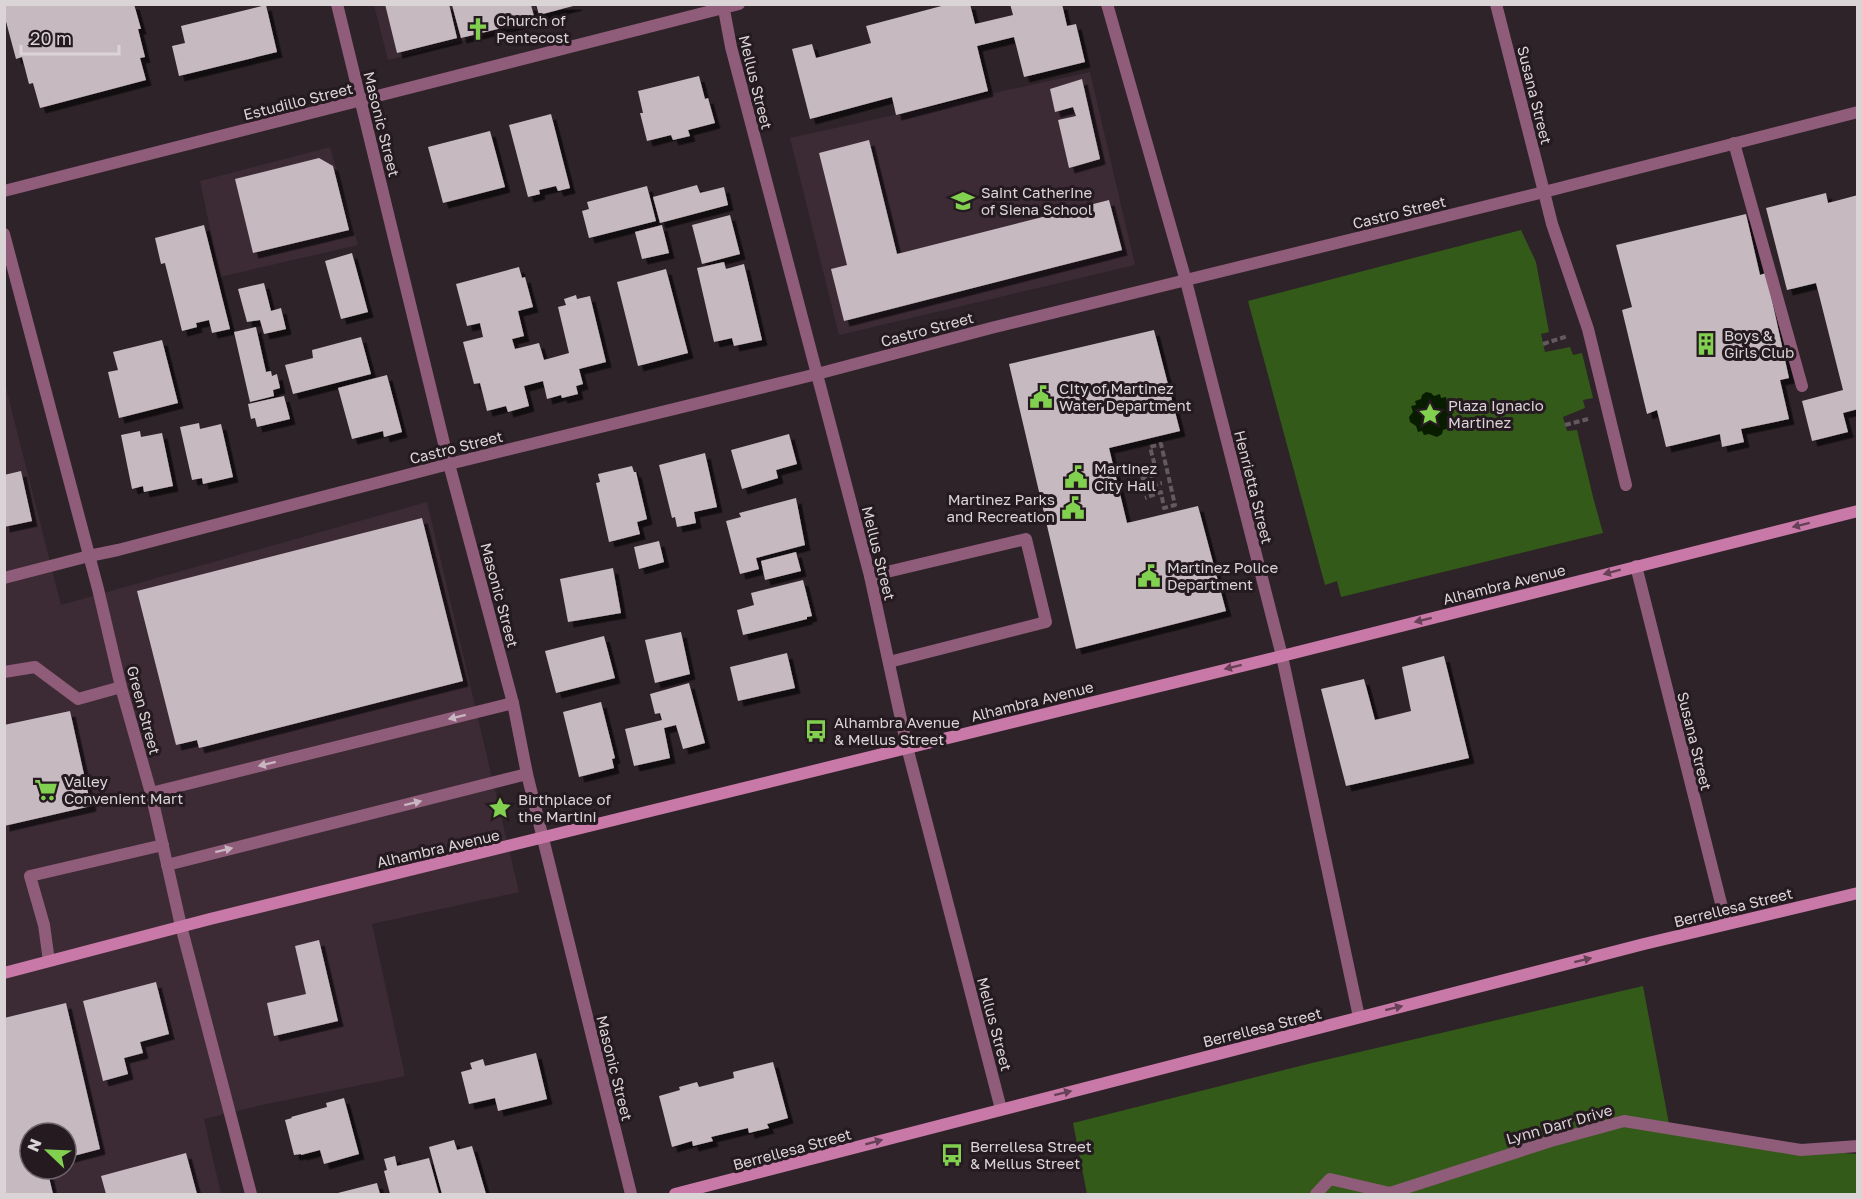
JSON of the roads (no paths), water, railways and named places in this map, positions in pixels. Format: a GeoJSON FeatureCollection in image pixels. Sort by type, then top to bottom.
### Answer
{"type":"FeatureCollection","features":[{"type":"Feature","properties":{"kind":"main road","name":"Alhambra Avenue"},"geometry":{"type":"LineString","coordinates":[[4,973],[181,926],[1282,656],[1857,511]]}},
{"type":"Feature","properties":{"kind":"main road","name":"Berrellesa Street"},"geometry":{"type":"LineString","coordinates":[[675,1194],[1726,923],[1857,893]]}},
{"type":"Feature","properties":{"kind":"street","name":"Masonic Street"},"geometry":{"type":"LineString","coordinates":[[336,4],[449,464],[513,703],[527,774],[631,1194]]}},
{"type":"Feature","properties":{"kind":"street","name":"Estudillo Street"},"geometry":{"type":"LineString","coordinates":[[4,191],[739,4]]}},
{"type":"Feature","properties":{"kind":"street","name":"Henrietta Street"},"geometry":{"type":"LineString","coordinates":[[1107,4],[1186,281],[1282,656],[1359,1017]]}},
{"type":"Feature","properties":{"kind":"street","name":"Susana Street"},"geometry":{"type":"LineString","coordinates":[[1496,4],[1552,224],[1588,329],[1626,485]]}},
{"type":"Feature","properties":{"kind":"street","name":"Mellus Street"},"geometry":{"type":"LineString","coordinates":[[724,7],[731,47],[870,576],[907,747],[1001,1109]]}},
{"type":"Feature","properties":{"kind":"street","name":"Castro Street"},"geometry":{"type":"LineString","coordinates":[[4,578],[449,464],[817,374],[991,328],[1544,192],[1857,112]]}},
{"type":"Feature","properties":{"kind":"street"},"geometry":{"type":"LineString","coordinates":[[1734,143],[1802,386]]}},
{"type":"Feature","properties":{"kind":"street","name":"Green Street"},"geometry":{"type":"LineString","coordinates":[[4,234],[121,687],[151,793],[181,926],[250,1194]]}},
{"type":"Feature","properties":{"kind":"street"},"geometry":{"type":"LineString","coordinates":[[870,576],[1026,539],[1046,622],[889,662]]}},
{"type":"Feature","properties":{"kind":"street","name":"Susana Street"},"geometry":{"type":"LineString","coordinates":[[1636,566],[1726,923]]}},
{"type":"Feature","properties":{"kind":"street"},"geometry":{"type":"LineString","coordinates":[[4,672],[35,667],[78,699],[121,687]]}},
{"type":"Feature","properties":{"kind":"street"},"geometry":{"type":"LineString","coordinates":[[151,793],[513,703]]}},
{"type":"Feature","properties":{"kind":"street"},"geometry":{"type":"LineString","coordinates":[[167,865],[527,774]]}},
{"type":"Feature","properties":{"kind":"street"},"geometry":{"type":"LineString","coordinates":[[49,961],[44,925],[30,876],[163,845]]}},
{"type":"Feature","properties":{"kind":"street","name":"Lynn Darr Drive"},"geometry":{"type":"LineString","coordinates":[[1316,1194],[1330,1179],[1390,1193],[1551,1141],[1624,1121],[1801,1150],[1857,1146]]}},
{"type":"Feature","properties":{"kind":"place","name":"Church of Pentecost"},"geometry":{"type":"Point","coordinates":[478,29]}},
{"type":"Feature","properties":{"kind":"place","name":"Saint Catherine of Siena School"},"geometry":{"type":"Point","coordinates":[963,201]}},
{"type":"Feature","properties":{"kind":"place","name":"Boys & Girls Club"},"geometry":{"type":"Point","coordinates":[1706,344]}},
{"type":"Feature","properties":{"kind":"place","name":"CIty of Martinez Water Department"},"geometry":{"type":"Point","coordinates":[1041,397]}},
{"type":"Feature","properties":{"kind":"place","name":"Plaza Ignacio Martinez"},"geometry":{"type":"Point","coordinates":[1430,414]}},
{"type":"Feature","properties":{"kind":"place","name":"Martinez City Hall"},"geometry":{"type":"Point","coordinates":[1076,477]}},
{"type":"Feature","properties":{"kind":"place","name":"Martinez Parks and Recreation"},"geometry":{"type":"Point","coordinates":[1073,508]}},
{"type":"Feature","properties":{"kind":"place","name":"Martinez Police Department"},"geometry":{"type":"Point","coordinates":[1149,576]}},
{"type":"Feature","properties":{"kind":"place","name":"Alhambra Avenue & Mellus Street"},"geometry":{"type":"Point","coordinates":[816,731]}},
{"type":"Feature","properties":{"kind":"place","name":"Valley Convenient Mart"},"geometry":{"type":"Point","coordinates":[46,790]}},
{"type":"Feature","properties":{"kind":"place","name":"Birthplace of the Martini"},"geometry":{"type":"Point","coordinates":[500,808]}},
{"type":"Feature","properties":{"kind":"place","name":"Berrellesa Street & Mellus Street"},"geometry":{"type":"Point","coordinates":[952,1155]}}]}
